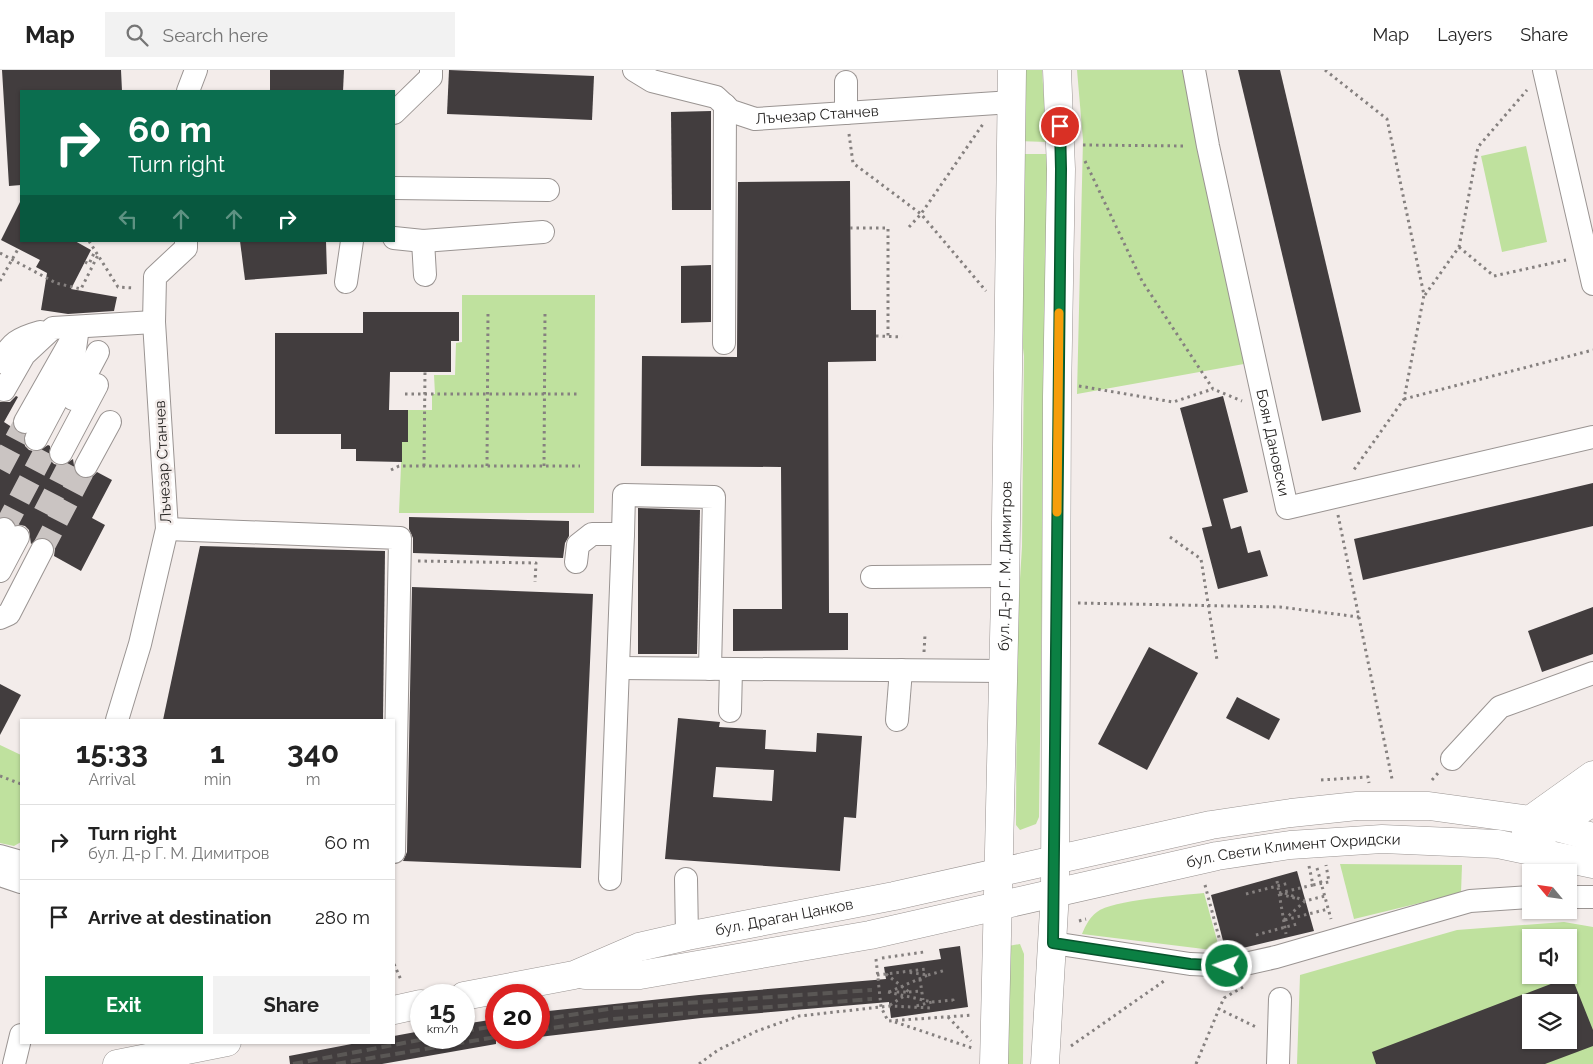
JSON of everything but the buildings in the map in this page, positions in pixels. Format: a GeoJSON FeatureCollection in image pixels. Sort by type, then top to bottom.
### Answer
{"type":"FeatureCollection","features":[{"type":"Feature","properties":{"kind":"main road","name":"бул. Д-р Г. М. Димитров"},"geometry":{"type":"LineString","coordinates":[[994,1064],[1006,576],[1005,102],[1012,70]]}},
{"type":"Feature","properties":{"kind":"main road"},"geometry":{"type":"LineString","coordinates":[[1045,1064],[1055,892],[1057,397],[1061,169],[1057,70]]}},
{"type":"Feature","properties":{"kind":"main road"},"geometry":{"type":"LineString","coordinates":[[1530,836],[1593,775]]}},
{"type":"Feature","properties":{"kind":"main road"},"geometry":{"type":"LineString","coordinates":[[1530,836],[1593,802]]}},
{"type":"Feature","properties":{"kind":"main road","name":"бул. Свети Климент Охридски"},"geometry":{"type":"LineString","coordinates":[[998,873],[1055,858],[1212,825],[1357,806],[1429,806],[1530,836],[1593,864]]}},
{"type":"Feature","properties":{"kind":"main road","name":"бул. Свети Климент Охридски"},"geometry":{"type":"LineString","coordinates":[[997,907],[1055,892],[1217,856],[1290,845],[1382,839],[1530,836],[1593,837]]}},
{"type":"Feature","properties":{"kind":"main road","name":"бул. Драган Цанков"},"geometry":{"type":"LineString","coordinates":[[475,994],[574,974],[639,947],[894,896],[998,873]]}},
{"type":"Feature","properties":{"kind":"main road","name":"бул. Драган Цанков"},"geometry":{"type":"LineString","coordinates":[[574,974],[640,976],[870,935],[997,907]]}},
{"type":"Feature","properties":{"kind":"main road"},"geometry":{"type":"LineString","coordinates":[[395,1010],[410,1006]]}},
{"type":"Feature","properties":{"kind":"main road"},"geometry":{"type":"LineString","coordinates":[[117,1064],[146,1061],[218,1044]]}},
{"type":"Feature","properties":{"kind":"street"},"geometry":{"type":"LineString","coordinates":[[188,90],[196,70]]}},
{"type":"Feature","properties":{"kind":"street"},"geometry":{"type":"LineString","coordinates":[[395,113],[431,77],[432,70]]}},
{"type":"Feature","properties":{"kind":"street","name":"Лъчезар Станчев"},"geometry":{"type":"LineString","coordinates":[[634,70],[652,81],[716,96],[731,111],[754,119],[1005,102]]}},
{"type":"Feature","properties":{"kind":"street","name":"Боян Дановски"},"geometry":{"type":"LineString","coordinates":[[1194,70],[1208,146],[1287,508],[1593,437]]}},
{"type":"Feature","properties":{"kind":"street"},"geometry":{"type":"LineString","coordinates":[[1537,78],[1593,284]]}},
{"type":"Feature","properties":{"kind":"street"},"geometry":{"type":"LineString","coordinates":[[846,82],[846,113]]}},
{"type":"Feature","properties":{"kind":"street"},"geometry":{"type":"LineString","coordinates":[[724,342],[725,105]]}},
{"type":"Feature","properties":{"kind":"street"},"geometry":{"type":"LineString","coordinates":[[395,188],[548,190]]}},
{"type":"Feature","properties":{"kind":"street"},"geometry":{"type":"LineString","coordinates":[[395,238],[423,241],[543,232]]}},
{"type":"Feature","properties":{"kind":"street"},"geometry":{"type":"LineString","coordinates":[[423,241],[425,275]]}},
{"type":"Feature","properties":{"kind":"street","name":"Лъчезар Станчев"},"geometry":{"type":"LineString","coordinates":[[117,719],[140,644],[168,529],[154,322],[155,277],[186,248],[186,242]]}},
{"type":"Feature","properties":{"kind":"street"},"geometry":{"type":"LineString","coordinates":[[346,282],[352,242]]}},
{"type":"Feature","properties":{"kind":"street"},"geometry":{"type":"LineString","coordinates":[[2,332],[154,322]]}},
{"type":"Feature","properties":{"kind":"street"},"geometry":{"type":"LineString","coordinates":[[55,447],[72,371],[78,327]]}},
{"type":"Feature","properties":{"kind":"street"},"geometry":{"type":"LineString","coordinates":[[0,362],[9,346],[25,336],[53,328]]}},
{"type":"Feature","properties":{"kind":"street"},"geometry":{"type":"LineString","coordinates":[[4,390],[24,355],[53,328]]}},
{"type":"Feature","properties":{"kind":"street"},"geometry":{"type":"LineString","coordinates":[[55,447],[98,352]]}},
{"type":"Feature","properties":{"kind":"street"},"geometry":{"type":"LineString","coordinates":[[55,447],[102,376]]}},
{"type":"Feature","properties":{"kind":"street"},"geometry":{"type":"LineString","coordinates":[[55,447],[106,398]]}},
{"type":"Feature","properties":{"kind":"street"},"geometry":{"type":"LineString","coordinates":[[55,447],[110,422]]}},
{"type":"Feature","properties":{"kind":"street"},"geometry":{"type":"LineString","coordinates":[[610,879],[624,495],[714,497],[721,669],[730,711]]}},
{"type":"Feature","properties":{"kind":"street"},"geometry":{"type":"LineString","coordinates":[[168,529],[400,538],[395,800]]}},
{"type":"Feature","properties":{"kind":"street"},"geometry":{"type":"LineString","coordinates":[[576,562],[578,545],[592,534],[622,534]]}},
{"type":"Feature","properties":{"kind":"street"},"geometry":{"type":"LineString","coordinates":[[0,571],[19,539]]}},
{"type":"Feature","properties":{"kind":"street"},"geometry":{"type":"LineString","coordinates":[[0,600],[19,539]]}},
{"type":"Feature","properties":{"kind":"street"},"geometry":{"type":"LineString","coordinates":[[0,618],[9,614],[19,539]]}},
{"type":"Feature","properties":{"kind":"street"},"geometry":{"type":"LineString","coordinates":[[872,577],[1006,576]]}},
{"type":"Feature","properties":{"kind":"street"},"geometry":{"type":"LineString","coordinates":[[618,668],[1003,671]]}},
{"type":"Feature","properties":{"kind":"street"},"geometry":{"type":"LineString","coordinates":[[897,720],[901,670]]}},
{"type":"Feature","properties":{"kind":"street"},"geometry":{"type":"LineString","coordinates":[[1452,759],[1500,707],[1593,673]]}},
{"type":"Feature","properties":{"kind":"street"},"geometry":{"type":"LineString","coordinates":[[0,856],[20,862]]}},
{"type":"Feature","properties":{"kind":"street"},"geometry":{"type":"LineString","coordinates":[[0,875],[20,882]]}},
{"type":"Feature","properties":{"kind":"street"},"geometry":{"type":"LineString","coordinates":[[686,878],[687,936]]}},
{"type":"Feature","properties":{"kind":"street"},"geometry":{"type":"LineString","coordinates":[[1578,896],[1593,897]]}},
{"type":"Feature","properties":{"kind":"street"},"geometry":{"type":"LineString","coordinates":[[1053,943],[1190,964],[1236,966],[1276,957],[1470,901],[1522,898]]}},
{"type":"Feature","properties":{"kind":"street"},"geometry":{"type":"LineString","coordinates":[[1278,1064],[1280,999]]}},
{"type":"Feature","properties":{"kind":"street"},"geometry":{"type":"LineString","coordinates":[[14,1064],[20,1039]]}},
{"type":"Feature","properties":{"kind":"path"},"geometry":{"type":"LineString","coordinates":[[1325,70],[1387,119],[1424,295],[1404,399],[1334,497],[1392,779]]}},
{"type":"Feature","properties":{"kind":"path"},"geometry":{"type":"LineString","coordinates":[[1424,295],[1459,248],[1478,147],[1537,78]]}},
{"type":"Feature","properties":{"kind":"path"},"geometry":{"type":"LineString","coordinates":[[909,227],[921,214],[1005,102]]}},
{"type":"Feature","properties":{"kind":"path"},"geometry":{"type":"LineString","coordinates":[[846,113],[853,163],[921,214],[986,291]]}},
{"type":"Feature","properties":{"kind":"path"},"geometry":{"type":"LineString","coordinates":[[1208,146],[1077,144],[1142,281],[1213,389],[1265,410]]}},
{"type":"Feature","properties":{"kind":"path"},"geometry":{"type":"LineString","coordinates":[[850,228],[888,228],[888,336]]}},
{"type":"Feature","properties":{"kind":"path"},"geometry":{"type":"LineString","coordinates":[[89,242],[118,287]]}},
{"type":"Feature","properties":{"kind":"path"},"geometry":{"type":"LineString","coordinates":[[1459,248],[1494,276],[1586,256]]}},
{"type":"Feature","properties":{"kind":"path"},"geometry":{"type":"LineString","coordinates":[[0,280],[18,249]]}},
{"type":"Feature","properties":{"kind":"path"},"geometry":{"type":"LineString","coordinates":[[0,253],[56,283],[81,289],[96,253]]}},
{"type":"Feature","properties":{"kind":"path"},"geometry":{"type":"LineString","coordinates":[[85,262],[89,264],[96,253]]}},
{"type":"Feature","properties":{"kind":"path"},"geometry":{"type":"LineString","coordinates":[[487,466],[488,312]]}},
{"type":"Feature","properties":{"kind":"path"},"geometry":{"type":"LineString","coordinates":[[544,466],[545,312]]}},
{"type":"Feature","properties":{"kind":"path"},"geometry":{"type":"LineString","coordinates":[[876,336],[902,337]]}},
{"type":"Feature","properties":{"kind":"path"},"geometry":{"type":"LineString","coordinates":[[1404,399],[1593,350]]}},
{"type":"Feature","properties":{"kind":"path"},"geometry":{"type":"LineString","coordinates":[[424,466],[425,372]]}},
{"type":"Feature","properties":{"kind":"path"},"geometry":{"type":"LineString","coordinates":[[1074,385],[1173,402],[1213,389]]}},
{"type":"Feature","properties":{"kind":"path"},"geometry":{"type":"LineString","coordinates":[[405,394],[580,394]]}},
{"type":"Feature","properties":{"kind":"path"},"geometry":{"type":"LineString","coordinates":[[391,470],[400,466],[580,466]]}},
{"type":"Feature","properties":{"kind":"path"},"geometry":{"type":"LineString","coordinates":[[1170,538],[1201,559],[1217,660]]}},
{"type":"Feature","properties":{"kind":"path"},"geometry":{"type":"LineString","coordinates":[[415,561],[536,563],[535,582]]}},
{"type":"Feature","properties":{"kind":"path"},"geometry":{"type":"LineString","coordinates":[[1070,603],[1280,607],[1359,617]]}},
{"type":"Feature","properties":{"kind":"path"},"geometry":{"type":"LineString","coordinates":[[0,776],[20,784]]}},
{"type":"Feature","properties":{"kind":"path"},"geometry":{"type":"LineString","coordinates":[[1321,780],[1368,777],[1369,783]]}},
{"type":"Feature","properties":{"kind":"path"},"geometry":{"type":"LineString","coordinates":[[1279,894],[1329,882],[1326,864]]}},
{"type":"Feature","properties":{"kind":"path"},"geometry":{"type":"LineString","coordinates":[[1309,866],[1312,885]]}},
{"type":"Feature","properties":{"kind":"path"},"geometry":{"type":"LineString","coordinates":[[1316,868],[1337,939]]}},
{"type":"Feature","properties":{"kind":"path"},"geometry":{"type":"LineString","coordinates":[[1277,881],[1286,934]]}},
{"type":"Feature","properties":{"kind":"path"},"geometry":{"type":"LineString","coordinates":[[1246,894],[1289,883]]}},
{"type":"Feature","properties":{"kind":"path"},"geometry":{"type":"LineString","coordinates":[[1205,885],[1227,966]]}},
{"type":"Feature","properties":{"kind":"path"},"geometry":{"type":"LineString","coordinates":[[1279,894],[1306,901]]}},
{"type":"Feature","properties":{"kind":"path"},"geometry":{"type":"LineString","coordinates":[[1284,920],[1306,901],[1324,896]]}},
{"type":"Feature","properties":{"kind":"path"},"geometry":{"type":"LineString","coordinates":[[1284,920],[1328,909]]}},
{"type":"Feature","properties":{"kind":"path"},"geometry":{"type":"LineString","coordinates":[[1079,921],[1086,919]]}},
{"type":"Feature","properties":{"kind":"path"},"geometry":{"type":"LineString","coordinates":[[1256,935],[1297,924]]}},
{"type":"Feature","properties":{"kind":"path"},"geometry":{"type":"LineString","coordinates":[[888,957],[924,952]]}},
{"type":"Feature","properties":{"kind":"path"},"geometry":{"type":"LineString","coordinates":[[876,959],[881,1007],[888,1021],[981,1014]]}},
{"type":"Feature","properties":{"kind":"path"},"geometry":{"type":"LineString","coordinates":[[1071,1046],[1190,964]]}},
{"type":"Feature","properties":{"kind":"path"},"geometry":{"type":"LineString","coordinates":[[395,966],[402,980]]}},
{"type":"Feature","properties":{"kind":"path"},"geometry":{"type":"LineString","coordinates":[[878,975],[927,969]]}},
{"type":"Feature","properties":{"kind":"path"},"geometry":{"type":"LineString","coordinates":[[880,994],[946,970]]}},
{"type":"Feature","properties":{"kind":"path"},"geometry":{"type":"LineString","coordinates":[[906,972],[928,975]]}},
{"type":"Feature","properties":{"kind":"path"},"geometry":{"type":"LineString","coordinates":[[886,974],[909,992]]}},
{"type":"Feature","properties":{"kind":"path"},"geometry":{"type":"LineString","coordinates":[[920,978],[923,1000]]}},
{"type":"Feature","properties":{"kind":"path"},"geometry":{"type":"LineString","coordinates":[[1196,1064],[1224,998],[1247,984]]}},
{"type":"Feature","properties":{"kind":"path"},"geometry":{"type":"LineString","coordinates":[[888,992],[922,991]]}},
{"type":"Feature","properties":{"kind":"path"},"geometry":{"type":"LineString","coordinates":[[888,992],[932,1002]]}},
{"type":"Feature","properties":{"kind":"path"},"geometry":{"type":"LineString","coordinates":[[890,1006],[909,992]]}},
{"type":"Feature","properties":{"kind":"path"},"geometry":{"type":"LineString","coordinates":[[911,1007],[953,1000],[953,1005]]}},
{"type":"Feature","properties":{"kind":"path"},"geometry":{"type":"LineString","coordinates":[[699,1064],[718,1050],[757,1031],[799,1016],[890,1006],[932,1008]]}},
{"type":"Feature","properties":{"kind":"path"},"geometry":{"type":"LineString","coordinates":[[1220,1009],[1279,1038]]}},
{"type":"Feature","properties":{"kind":"path"},"geometry":{"type":"LineString","coordinates":[[894,1021],[980,1051],[948,1017]]}},
{"type":"Feature","properties":{"kind":"green space"},"geometry":{"type":"Polygon","coordinates":[[[1019,70],[1042,70],[1047,142],[1017,141],[1019,70]]]}},
{"type":"Feature","properties":{"kind":"green space"},"geometry":{"type":"Polygon","coordinates":[[[1077,70],[1194,70],[1255,362],[1077,394],[1083,140],[1077,70]]]}},
{"type":"Feature","properties":{"kind":"green space"},"geometry":{"type":"Polygon","coordinates":[[[1526,146],[1547,242],[1502,252],[1481,156],[1526,146]]]}},
{"type":"Feature","properties":{"kind":"green space"},"geometry":{"type":"Polygon","coordinates":[[[1017,154],[1048,154],[1039,817],[1036,824],[1020,830],[1016,825],[1017,627],[1022,547],[1024,356],[1018,308],[1017,154]]]}},
{"type":"Feature","properties":{"kind":"green space"},"geometry":{"type":"Polygon","coordinates":[[[462,295],[595,295],[594,513],[399,513],[402,442],[408,442],[408,410],[432,410],[432,394],[435,394],[434,375],[455,375],[456,343],[462,342],[462,295]]]}},
{"type":"Feature","properties":{"kind":"green space"},"geometry":{"type":"Polygon","coordinates":[[[0,745],[20,755],[20,843],[14,846],[0,843],[0,745]]]}},
{"type":"Feature","properties":{"kind":"green space"},"geometry":{"type":"Polygon","coordinates":[[[1340,864],[1462,865],[1461,893],[1354,919],[1340,864]]]}},
{"type":"Feature","properties":{"kind":"green space"},"geometry":{"type":"Polygon","coordinates":[[[1204,893],[1220,951],[1082,934],[1092,917],[1105,908],[1132,901],[1204,893]]]}},
{"type":"Feature","properties":{"kind":"green space"},"geometry":{"type":"Polygon","coordinates":[[[1564,922],[1593,927],[1593,1064],[1297,1064],[1300,975],[1457,930],[1564,922]]]}},
{"type":"Feature","properties":{"kind":"green space"},"geometry":{"type":"Polygon","coordinates":[[[1020,944],[1024,954],[1023,1064],[1004,1064],[1008,946],[1020,944]]]}},
{"type":"Feature","properties":{"kind":"tunnel"},"geometry":{"type":"LineString","coordinates":[[0,469],[25,422]]}},
{"type":"Feature","properties":{"kind":"tunnel"},"geometry":{"type":"LineString","coordinates":[[4,529],[48,445]]}},
{"type":"Feature","properties":{"kind":"tunnel"},"geometry":{"type":"LineString","coordinates":[[44,513],[72,459]]}},
{"type":"Feature","properties":{"kind":"tunnel"},"geometry":{"type":"LineString","coordinates":[[42,550],[86,466]]}},
{"type":"Feature","properties":{"kind":"railway"},"geometry":{"type":"LineString","coordinates":[[550,1018],[614,1008],[872,990]]}},
{"type":"Feature","properties":{"kind":"railway"},"geometry":{"type":"LineString","coordinates":[[550,1028],[612,1019],[872,999]]}},
{"type":"Feature","properties":{"kind":"railway"},"geometry":{"type":"LineString","coordinates":[[475,1029],[485,1028]]}},
{"type":"Feature","properties":{"kind":"railway"},"geometry":{"type":"LineString","coordinates":[[336,1064],[485,1039]]}},
{"type":"Feature","properties":{"kind":"railway"},"geometry":{"type":"LineString","coordinates":[[293,1064],[410,1042]]}},
{"type":"Feature","properties":{"kind":"slow traffic"},"geometry":{"type":"LineString","coordinates":[[1057,512],[1059,313]]}},
{"type":"Feature","properties":{"kind":"route"},"geometry":{"type":"LineString","coordinates":[[1060,126],[1055,892],[1053,943],[1190,964],[1227,966]]}}]}
